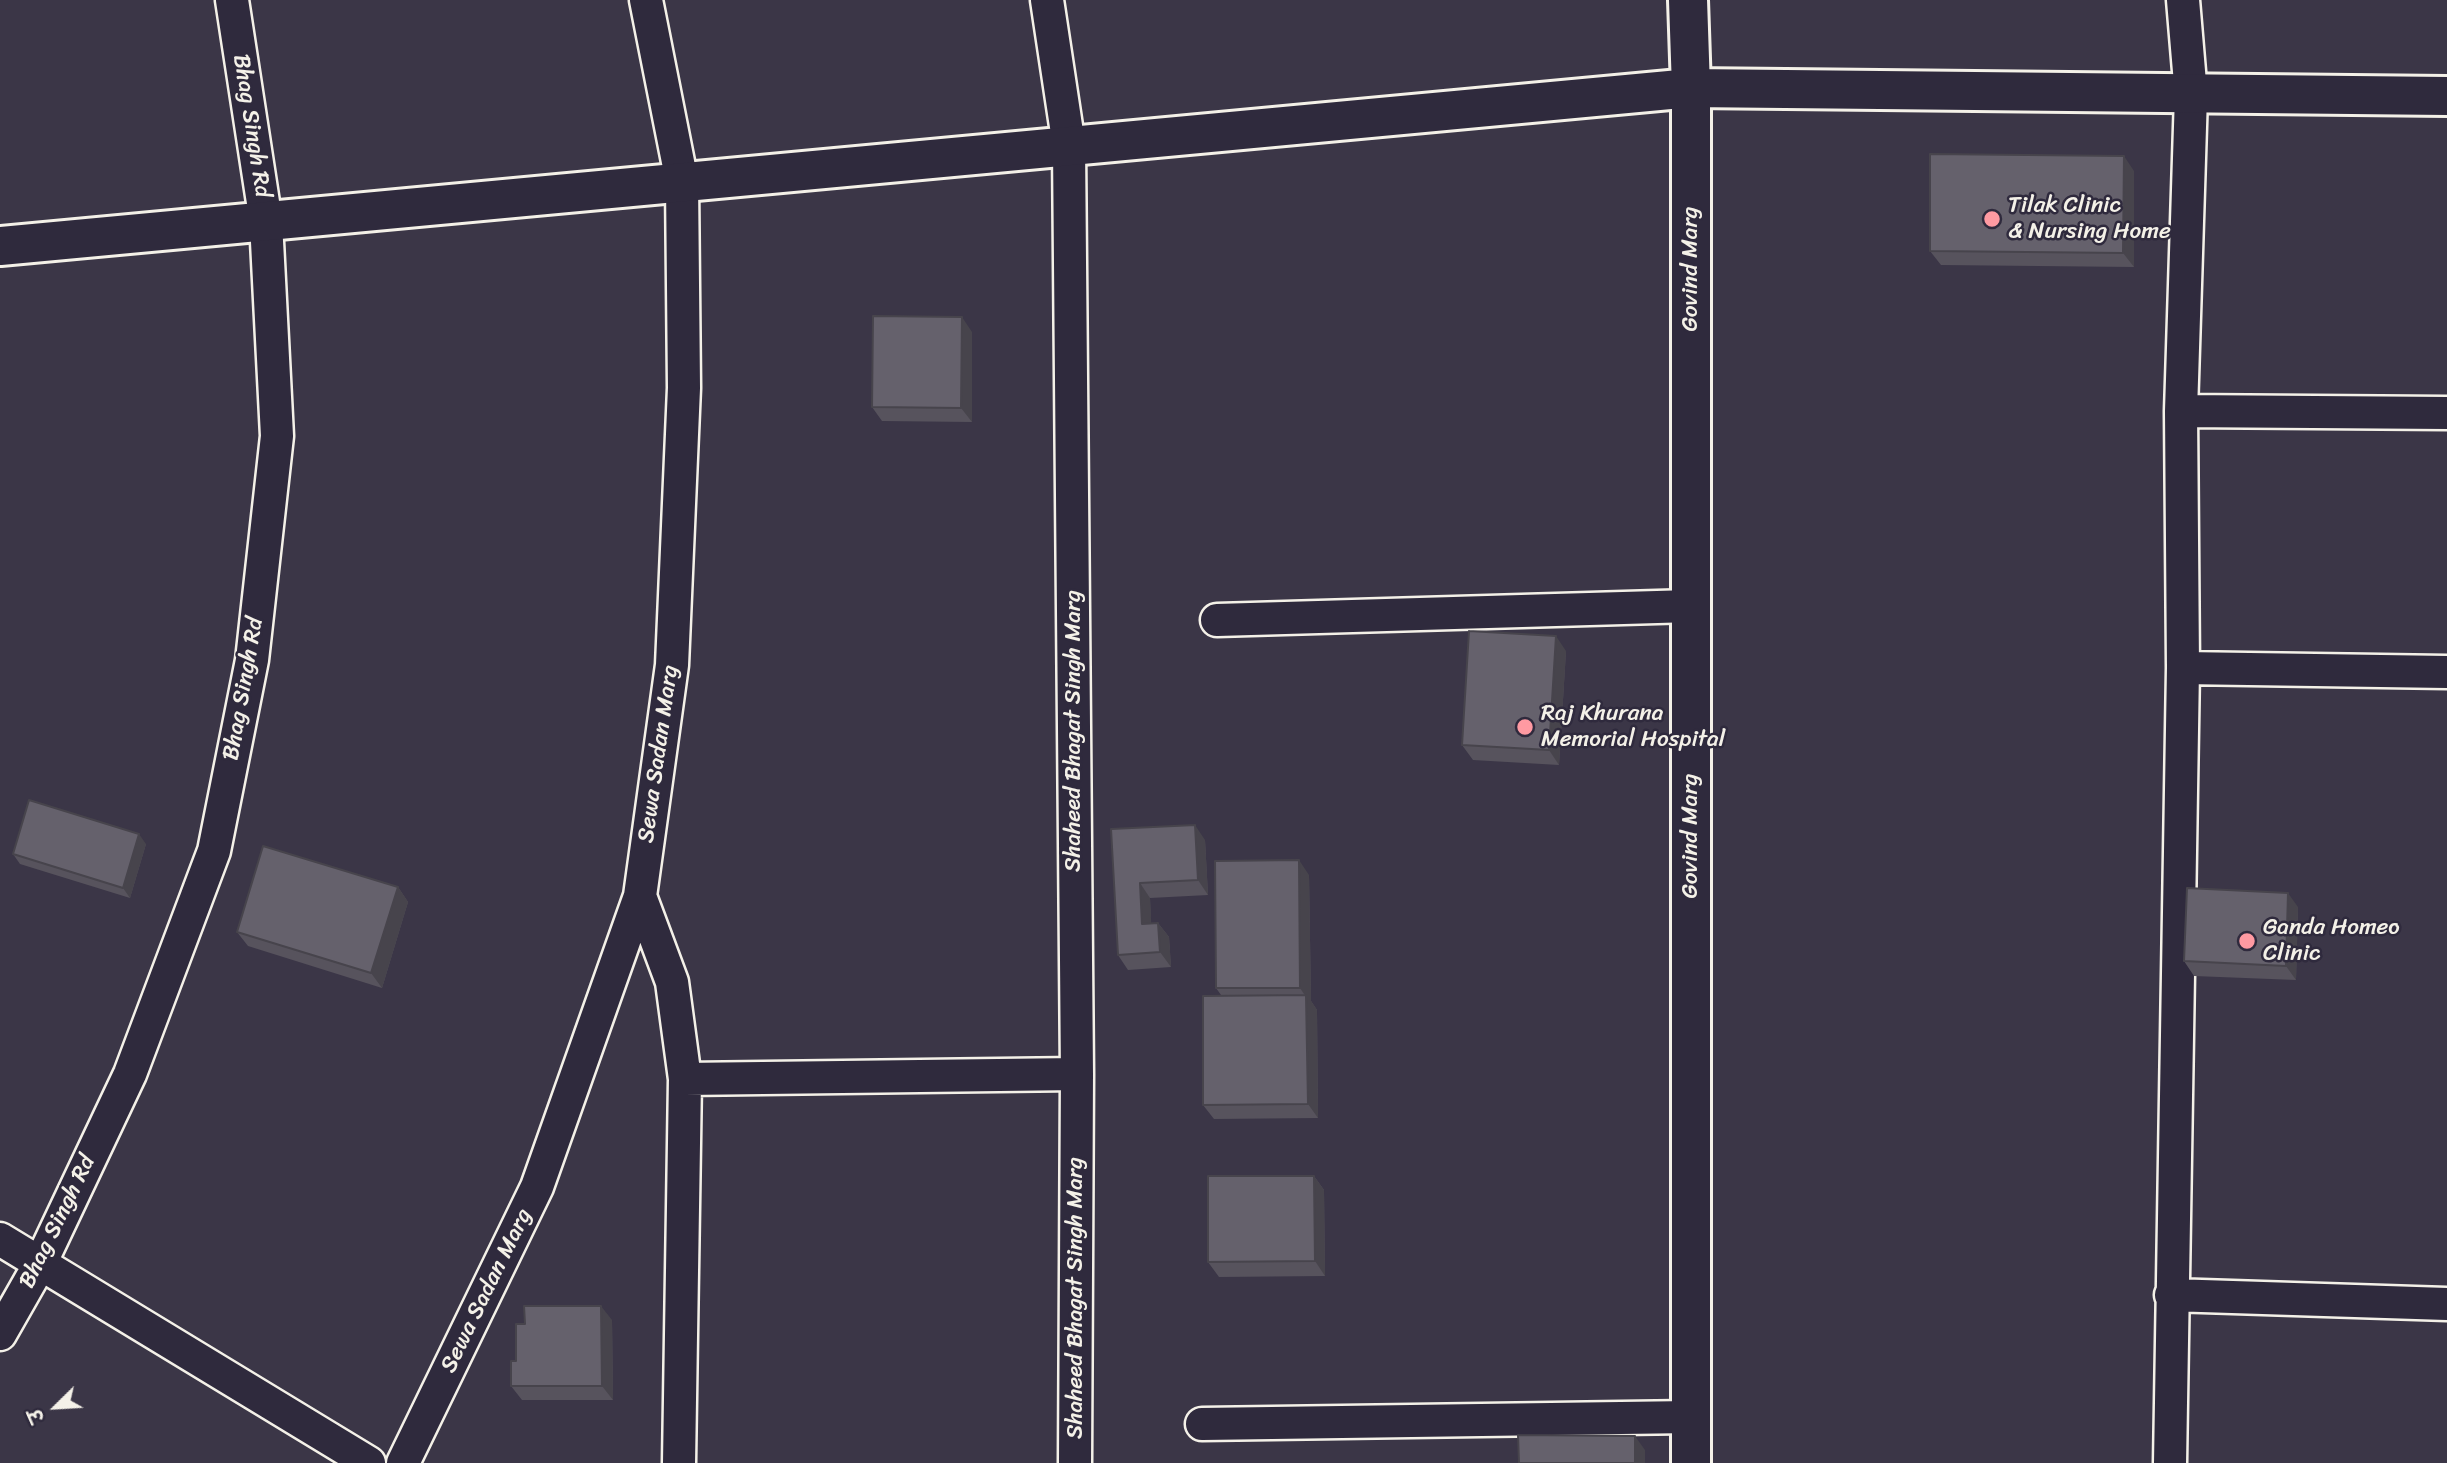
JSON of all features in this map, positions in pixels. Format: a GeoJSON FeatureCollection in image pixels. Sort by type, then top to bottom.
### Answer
{"type":"FeatureCollection","features":[{"type":"Feature","properties":{"kind":"street","name":"Bhag Singh Rd"},"geometry":{"type":"LineString","coordinates":[[0,1334],[41,1262],[130,1073],[214,851],[252,660],[276,436],[266,222],[232,0]]}},
{"type":"Feature","properties":{"kind":"street","name":"Sewa Sadan Marg"},"geometry":{"type":"LineString","coordinates":[[402,1463],[537,1187],[640,896],[672,665],[684,388],[682,182],[646,0]]}},
{"type":"Feature","properties":{"kind":"street","name":"Shaheed Bhagat Singh Marg"},"geometry":{"type":"LineString","coordinates":[[1047,0],[1069,146],[1077,1074],[1074,1463]]}},
{"type":"Feature","properties":{"kind":"street","name":"Govind Marg"},"geometry":{"type":"LineString","coordinates":[[1688,0],[1691,88],[1691,1463]]}},
{"type":"Feature","properties":{"kind":"street"},"geometry":{"type":"LineString","coordinates":[[2170,1463],[2183,668],[2181,411],[2191,95],[2183,0]]}},
{"type":"Feature","properties":{"kind":"street"},"geometry":{"type":"LineString","coordinates":[[0,246],[1691,88],[2447,96]]}},
{"type":"Feature","properties":{"kind":"street"},"geometry":{"type":"LineString","coordinates":[[2181,411],[2447,412]]}},
{"type":"Feature","properties":{"kind":"street"},"geometry":{"type":"LineString","coordinates":[[1217,620],[1691,606]]}},
{"type":"Feature","properties":{"kind":"street"},"geometry":{"type":"LineString","coordinates":[[2183,668],[2447,672]]}},
{"type":"Feature","properties":{"kind":"street"},"geometry":{"type":"LineString","coordinates":[[640,896],[672,982],[685,1079],[679,1463]]}},
{"type":"Feature","properties":{"kind":"street"},"geometry":{"type":"LineString","coordinates":[[685,1079],[1077,1074]]}},
{"type":"Feature","properties":{"kind":"street"},"geometry":{"type":"LineString","coordinates":[[0,1238],[369,1463]]}},
{"type":"Feature","properties":{"kind":"street"},"geometry":{"type":"LineString","coordinates":[[2171,1295],[2447,1304]]}},
{"type":"Feature","properties":{"kind":"street"},"geometry":{"type":"LineString","coordinates":[[1202,1424],[1691,1417]]}},
{"type":"Feature","properties":{"kind":"building"},"geometry":{"type":"Polygon","coordinates":[[[1930,154],[2124,156],[2123,253],[1930,251],[1930,154]]]}},
{"type":"Feature","properties":{"kind":"building"},"geometry":{"type":"Polygon","coordinates":[[[873,316],[962,317],[961,408],[872,407],[873,316]]]}},
{"type":"Feature","properties":{"kind":"building"},"geometry":{"type":"Polygon","coordinates":[[[1469,631],[1556,636],[1549,750],[1462,745],[1469,631]]]}},
{"type":"Feature","properties":{"kind":"building"},"geometry":{"type":"Polygon","coordinates":[[[29,800],[139,834],[123,888],[13,854],[29,800]]]}},
{"type":"Feature","properties":{"kind":"building"},"geometry":{"type":"Polygon","coordinates":[[[1195,825],[1198,880],[1140,883],[1142,924],[1158,923],[1160,952],[1118,955],[1111,829],[1195,825]]]}},
{"type":"Feature","properties":{"kind":"building"},"geometry":{"type":"Polygon","coordinates":[[[263,846],[398,887],[371,973],[237,932],[263,846]]]}},
{"type":"Feature","properties":{"kind":"building"},"geometry":{"type":"Polygon","coordinates":[[[1299,860],[1300,988],[1216,988],[1215,861],[1299,860]]]}},
{"type":"Feature","properties":{"kind":"building"},"geometry":{"type":"Polygon","coordinates":[[[2187,888],[2288,893],[2286,966],[2184,961],[2187,888]]]}},
{"type":"Feature","properties":{"kind":"building"},"geometry":{"type":"Polygon","coordinates":[[[1306,995],[1308,1104],[1203,1105],[1203,996],[1306,995]]]}},
{"type":"Feature","properties":{"kind":"building"},"geometry":{"type":"Polygon","coordinates":[[[1208,1176],[1314,1176],[1315,1261],[1208,1262],[1208,1176]]]}},
{"type":"Feature","properties":{"kind":"building"},"geometry":{"type":"Polygon","coordinates":[[[524,1306],[601,1306],[602,1386],[511,1386],[511,1361],[516,1361],[516,1324],[525,1324],[524,1306]]]}},
{"type":"Feature","properties":{"kind":"building"},"geometry":{"type":"Polygon","coordinates":[[[1518,1435],[1635,1436],[1635,1463],[1519,1463],[1518,1435]]]}},
{"type":"Feature","properties":{"kind":"place","name":"Tilak Clinic & Nursing Home"},"geometry":{"type":"Point","coordinates":[1992,219]}},
{"type":"Feature","properties":{"kind":"place","name":"Raj Khurana Memorial Hospital"},"geometry":{"type":"Point","coordinates":[1525,727]}},
{"type":"Feature","properties":{"kind":"place","name":"Ganda Homeo Clinic"},"geometry":{"type":"Point","coordinates":[2247,941]}}]}
